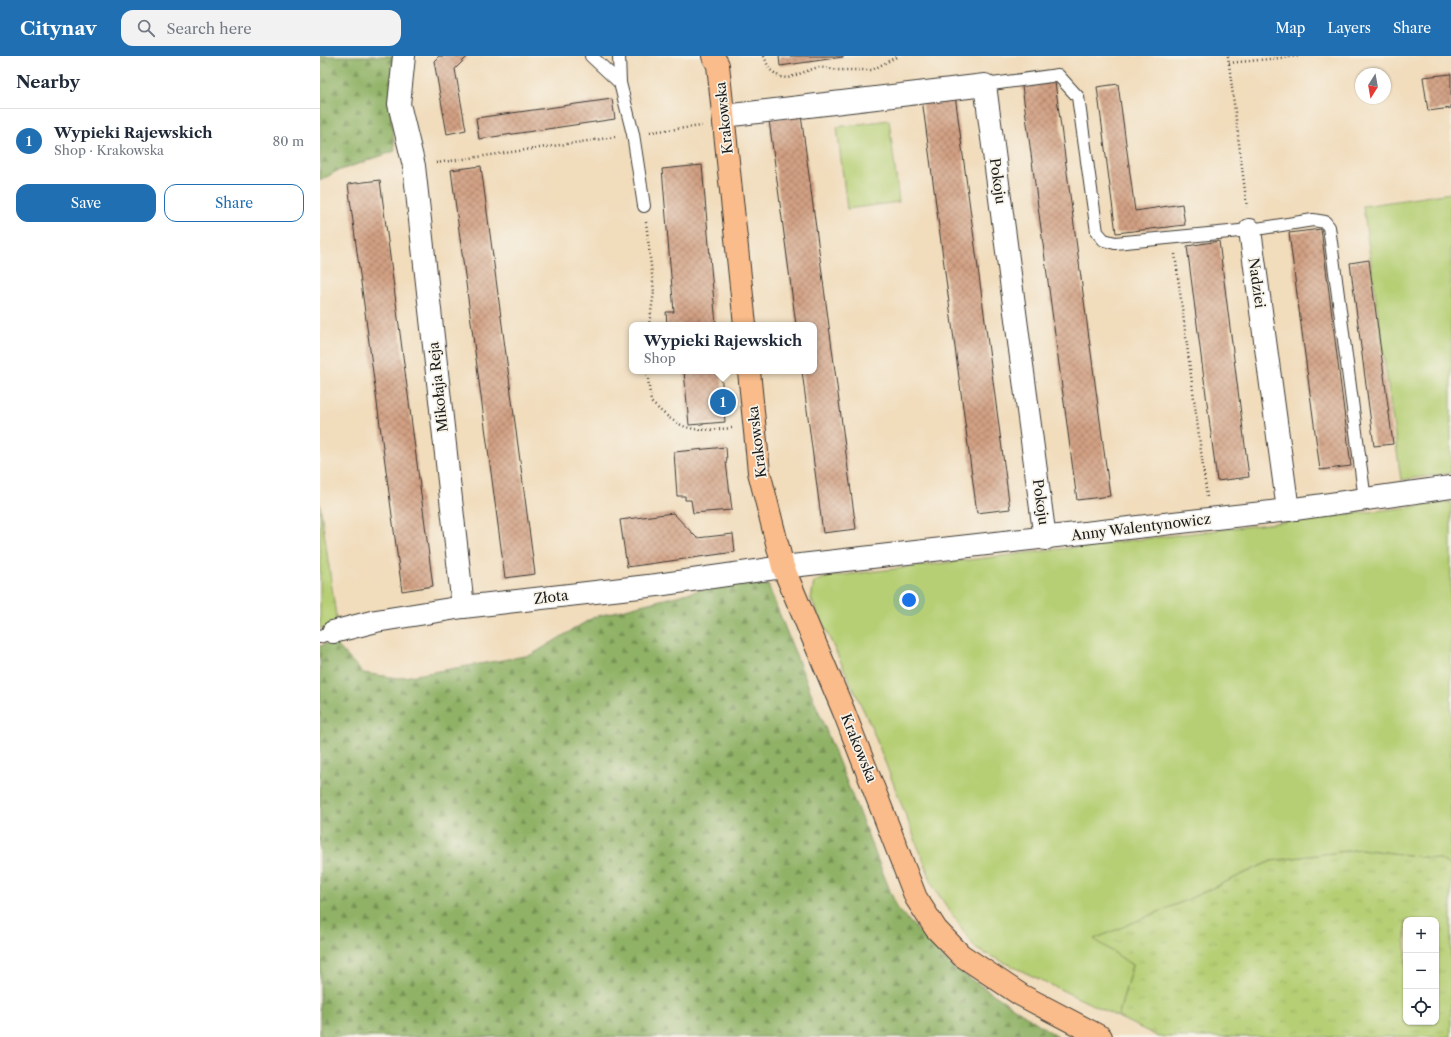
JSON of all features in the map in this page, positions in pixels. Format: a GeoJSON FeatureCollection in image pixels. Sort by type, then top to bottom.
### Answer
{"type":"FeatureCollection","features":[{"type":"Feature","properties":{"kind":"main road","name":"Krakowska"},"geometry":{"type":"LineString","coordinates":[[713,56],[718,66],[745,322]]}},
{"type":"Feature","properties":{"kind":"main road","name":"Krakowska"},"geometry":{"type":"LineString","coordinates":[[749,374],[759,472],[783,567],[844,712],[916,898],[936,929],[961,955],[1015,991],[1101,1037]]}},
{"type":"Feature","properties":{"kind":"street","name":"Mikołaja Reja"},"geometry":{"type":"LineString","coordinates":[[404,56],[399,104],[414,166],[463,607]]}},
{"type":"Feature","properties":{"kind":"street"},"geometry":{"type":"LineString","coordinates":[[724,120],[985,85]]}},
{"type":"Feature","properties":{"kind":"street","name":"Pokoju"},"geometry":{"type":"LineString","coordinates":[[985,85],[1045,539]]}},
{"type":"Feature","properties":{"kind":"street","name":"Nadziei"},"geometry":{"type":"LineString","coordinates":[[1250,230],[1288,510]]}},
{"type":"Feature","properties":{"kind":"street","name":"Anny Walentynowicz"},"geometry":{"type":"LineString","coordinates":[[783,567],[1210,520],[1451,488]]}},
{"type":"Feature","properties":{"kind":"street","name":"Złota"},"geometry":{"type":"LineString","coordinates":[[327,634],[376,621],[463,607],[657,585],[783,567]]}},
{"type":"Feature","properties":{"kind":"lane"},"geometry":{"type":"LineString","coordinates":[[591,56],[620,83]]}},
{"type":"Feature","properties":{"kind":"lane"},"geometry":{"type":"LineString","coordinates":[[619,56],[620,83],[633,134],[644,206]]}},
{"type":"Feature","properties":{"kind":"lane"},"geometry":{"type":"LineString","coordinates":[[985,85],[1058,75],[1078,97],[1097,232],[1104,240],[1115,243],[1250,230],[1313,220],[1325,222],[1329,227],[1365,500]]}},
{"type":"Feature","properties":{"kind":"path"},"geometry":{"type":"LineString","coordinates":[[764,56],[769,69],[780,77],[788,78],[818,67],[839,70],[872,70],[898,56]]}},
{"type":"Feature","properties":{"kind":"path"},"geometry":{"type":"LineString","coordinates":[[1228,56],[1250,230]]}},
{"type":"Feature","properties":{"kind":"path"},"geometry":{"type":"LineString","coordinates":[[1229,63],[1300,56]]}},
{"type":"Feature","properties":{"kind":"path"},"geometry":{"type":"LineString","coordinates":[[414,166],[724,120]]}},
{"type":"Feature","properties":{"kind":"path"},"geometry":{"type":"LineString","coordinates":[[644,206],[654,292],[650,322]]}},
{"type":"Feature","properties":{"kind":"path"},"geometry":{"type":"LineString","coordinates":[[1172,238],[1210,520]]}},
{"type":"Feature","properties":{"kind":"path"},"geometry":{"type":"LineString","coordinates":[[647,374],[651,402],[670,420],[693,430],[754,426]]}},
{"type":"Feature","properties":{"kind":"green space"},"geometry":{"type":"Polygon","coordinates":[[[320,56],[393,56],[390,106],[395,151],[335,172],[320,181],[320,56]]]}},
{"type":"Feature","properties":{"kind":"green space"},"geometry":{"type":"Polygon","coordinates":[[[889,120],[899,202],[847,209],[837,127],[889,120]]]}},
{"type":"Feature","properties":{"kind":"green space"},"geometry":{"type":"Polygon","coordinates":[[[1451,193],[1451,473],[1401,480],[1363,206],[1451,193]]]}},
{"type":"Feature","properties":{"kind":"green space"},"geometry":{"type":"Polygon","coordinates":[[[1451,502],[1451,866],[1440,859],[1361,849],[1271,861],[1182,902],[1094,939],[1132,965],[1118,1017],[976,949],[934,888],[871,726],[811,599],[814,582],[827,577],[1451,502]]]}},
{"type":"Feature","properties":{"kind":"green space"},"geometry":{"type":"Polygon","coordinates":[[[320,504],[337,623],[320,629],[320,504]]]}},
{"type":"Feature","properties":{"kind":"green space"},"geometry":{"type":"Polygon","coordinates":[[[731,582],[768,585],[897,908],[951,966],[1058,1037],[320,1037],[320,646],[333,641],[363,673],[398,678],[531,655],[594,617],[731,582]]]}},
{"type":"Feature","properties":{"kind":"green space"},"geometry":{"type":"Polygon","coordinates":[[[1361,849],[1440,859],[1451,866],[1451,1037],[1159,1037],[1118,1017],[1132,965],[1093,939],[1182,902],[1271,861],[1361,849]]]}},
{"type":"Feature","properties":{"kind":"building"},"geometry":{"type":"Polygon","coordinates":[[[439,56],[468,56],[455,69],[466,130],[447,134],[434,61],[439,56]]]}},
{"type":"Feature","properties":{"kind":"building"},"geometry":{"type":"Polygon","coordinates":[[[779,56],[843,56],[843,57],[780,66],[779,56]]]}},
{"type":"Feature","properties":{"kind":"building"},"geometry":{"type":"Polygon","coordinates":[[[1451,74],[1451,108],[1428,111],[1423,77],[1451,74]]]}},
{"type":"Feature","properties":{"kind":"building"},"geometry":{"type":"Polygon","coordinates":[[[1055,82],[1110,496],[1077,500],[1022,86],[1055,82]]]}},
{"type":"Feature","properties":{"kind":"building"},"geometry":{"type":"Polygon","coordinates":[[[1118,84],[1135,211],[1182,204],[1185,225],[1116,233],[1097,87],[1118,84]]]}},
{"type":"Feature","properties":{"kind":"building"},"geometry":{"type":"Polygon","coordinates":[[[955,95],[1010,509],[977,513],[922,99],[955,95]]]}},
{"type":"Feature","properties":{"kind":"building"},"geometry":{"type":"Polygon","coordinates":[[[612,99],[615,119],[479,139],[476,118],[612,99]]]}},
{"type":"Feature","properties":{"kind":"building"},"geometry":{"type":"Polygon","coordinates":[[[801,115],[856,529],[823,533],[802,374],[817,374],[817,322],[796,322],[769,120],[801,115]]]}},
{"type":"Feature","properties":{"kind":"building"},"geometry":{"type":"Polygon","coordinates":[[[702,165],[716,322],[667,322],[666,312],[674,312],[662,169],[702,165]]]}},
{"type":"Feature","properties":{"kind":"building"},"geometry":{"type":"Polygon","coordinates":[[[481,166],[535,574],[505,578],[451,170],[481,166]]]}},
{"type":"Feature","properties":{"kind":"building"},"geometry":{"type":"Polygon","coordinates":[[[380,180],[433,586],[402,591],[348,184],[380,180]]]}},
{"type":"Feature","properties":{"kind":"building"},"geometry":{"type":"Polygon","coordinates":[[[1321,229],[1351,466],[1320,470],[1289,233],[1321,229]]]}},
{"type":"Feature","properties":{"kind":"building"},"geometry":{"type":"Polygon","coordinates":[[[1219,241],[1249,477],[1217,481],[1187,246],[1219,241]]]}},
{"type":"Feature","properties":{"kind":"building"},"geometry":{"type":"Polygon","coordinates":[[[1369,260],[1393,444],[1374,446],[1350,263],[1369,260]]]}},
{"type":"Feature","properties":{"kind":"building"},"geometry":{"type":"Polygon","coordinates":[[[684,374],[721,374],[725,422],[689,425],[684,374]]]}},
{"type":"Feature","properties":{"kind":"building"},"geometry":{"type":"Polygon","coordinates":[[[726,447],[726,462],[732,510],[693,513],[691,500],[685,500],[685,496],[677,496],[674,452],[726,447]]]}},
{"type":"Feature","properties":{"kind":"building"},"geometry":{"type":"Polygon","coordinates":[[[673,513],[697,538],[733,534],[735,552],[627,567],[620,520],[673,513]]]}},
{"type":"Feature","properties":{"kind":"place","name":"Wypieki Rajewskich"},"geometry":{"type":"Point","coordinates":[723,402]}}]}
